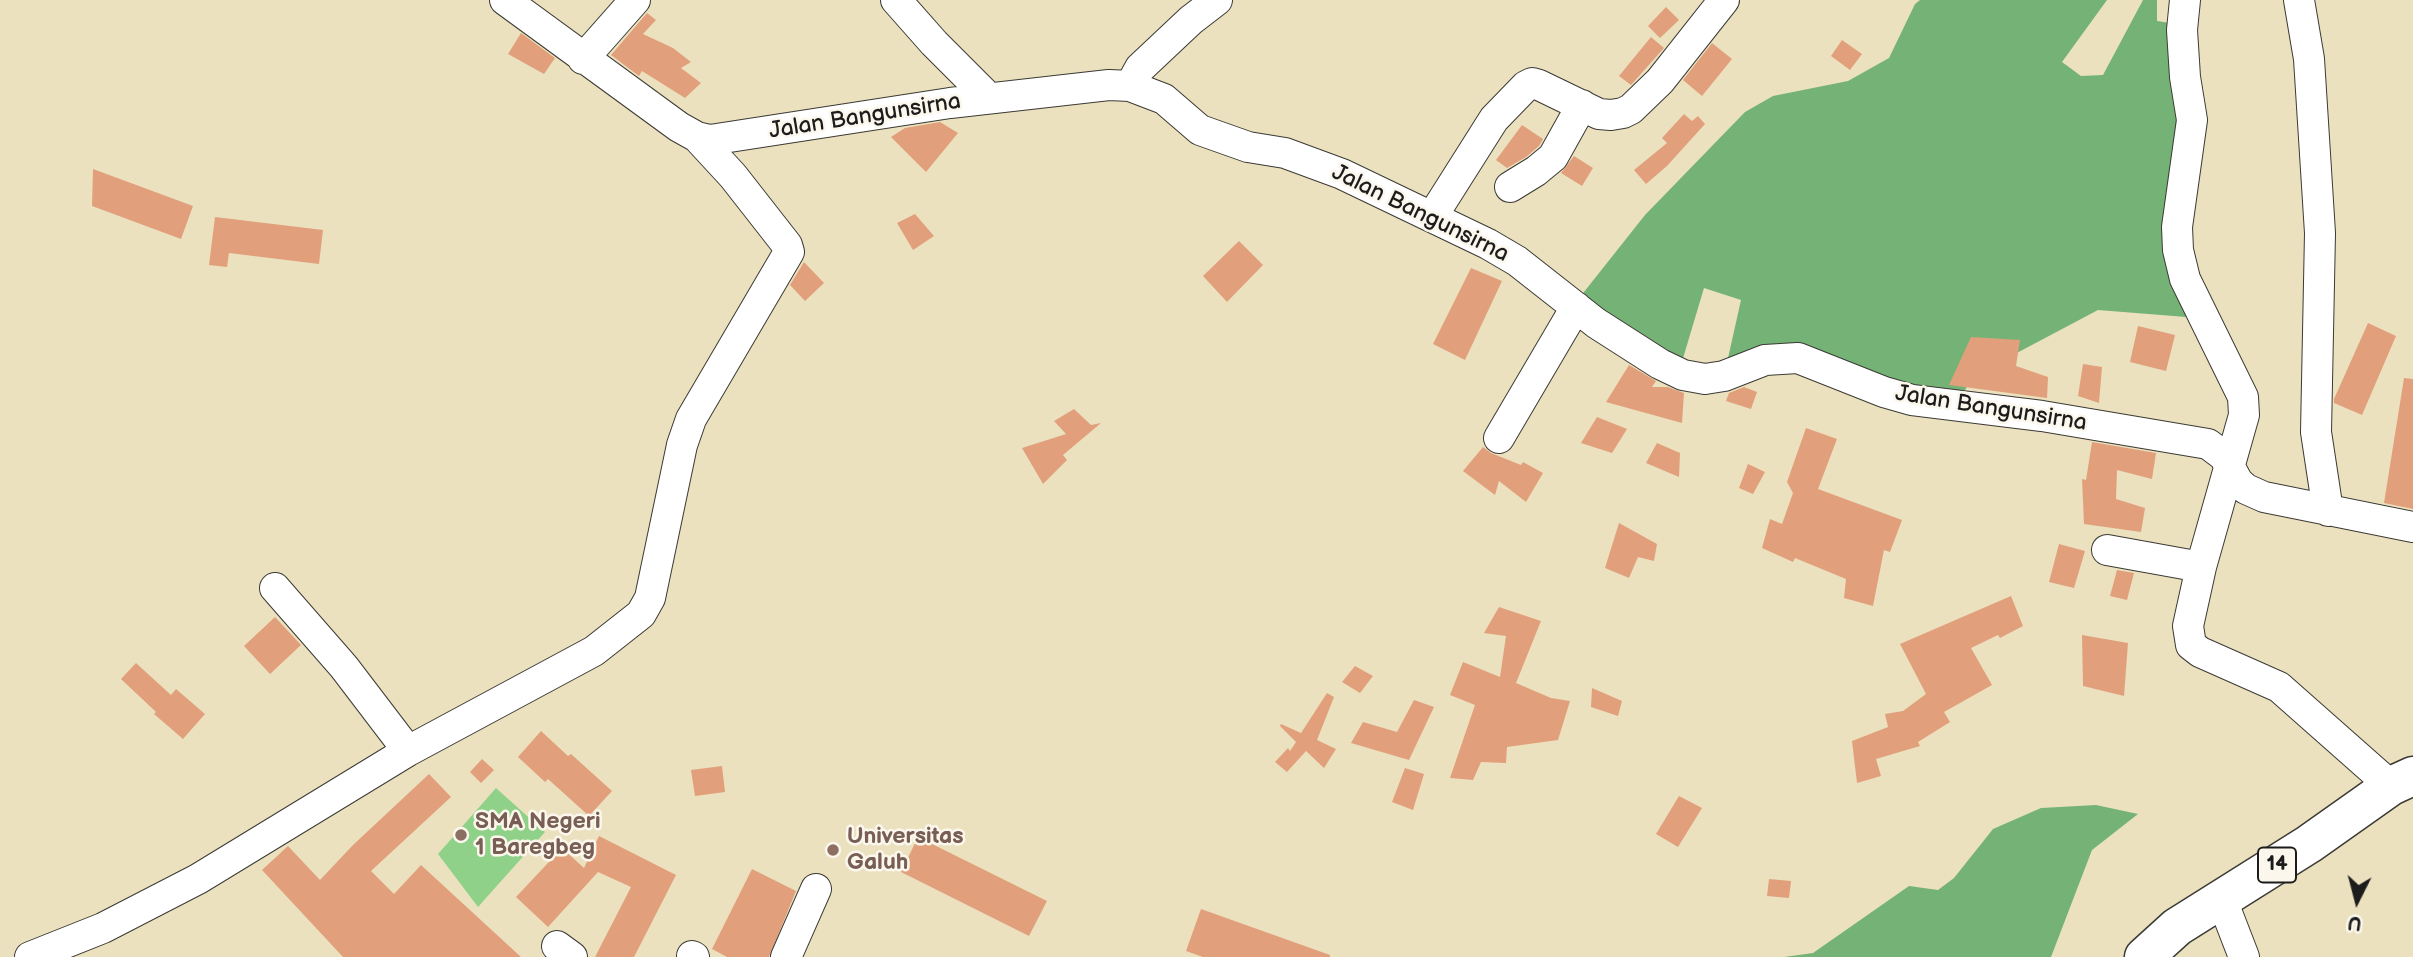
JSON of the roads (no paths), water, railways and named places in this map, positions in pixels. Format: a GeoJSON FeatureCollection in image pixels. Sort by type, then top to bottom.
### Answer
{"type":"FeatureCollection","features":[{"type":"Feature","properties":{"kind":"highway","name":"14"},"geometry":{"type":"LineString","coordinates":[[2144,957],[2177,927],[2402,781]]}},
{"type":"Feature","properties":{"kind":"street"},"geometry":{"type":"LineString","coordinates":[[30,957],[103,928],[198,879],[408,751],[601,646],[646,607],[682,445],[691,419],[789,252],[787,245],[733,176],[697,137],[679,127],[505,0]]}},
{"type":"Feature","properties":{"kind":"street"},"geometry":{"type":"LineString","coordinates":[[583,58],[635,0]]}},
{"type":"Feature","properties":{"kind":"street"},"geometry":{"type":"LineString","coordinates":[[896,0],[934,44],[989,98]]}},
{"type":"Feature","properties":{"kind":"street"},"geometry":{"type":"LineString","coordinates":[[1130,86],[1139,68],[1217,0]]}},
{"type":"Feature","properties":{"kind":"street"},"geometry":{"type":"LineString","coordinates":[[1432,217],[1494,119],[1526,86],[1532,83],[1539,85],[1604,115],[1617,115],[1631,109],[1660,81],[1724,0]]}},
{"type":"Feature","properties":{"kind":"street"},"geometry":{"type":"LineString","coordinates":[[2185,0],[2182,30],[2185,78],[2192,120],[2177,227],[2178,250],[2185,279],[2244,397],[2241,429],[2201,567],[2188,626],[2191,645],[2200,652],[2279,687],[2402,781]]}},
{"type":"Feature","properties":{"kind":"street"},"geometry":{"type":"LineString","coordinates":[[2299,0],[2309,59],[2320,233],[2316,432],[2328,511]]}},
{"type":"Feature","properties":{"kind":"street","name":"Jalan Bangunsirna"},"geometry":{"type":"LineString","coordinates":[[697,137],[724,139],[878,112],[1109,85],[1130,86],[1164,99],[1200,130],[1236,143],[1285,153],[1321,166],[1432,217],[1517,261],[1576,307],[1660,365],[1683,375],[1705,379],[1724,376],[1765,360],[1798,358],[1884,392],[1912,400],[2042,416],[2195,441],[2218,450],[2238,482],[2264,498],[2413,527]]}},
{"type":"Feature","properties":{"kind":"street"},"geometry":{"type":"LineString","coordinates":[[1510,187],[1536,171],[1553,156],[1582,105]]}},
{"type":"Feature","properties":{"kind":"street"},"geometry":{"type":"LineString","coordinates":[[1499,438],[1576,307]]}},
{"type":"Feature","properties":{"kind":"street"},"geometry":{"type":"LineString","coordinates":[[2107,550],[2201,567]]}},
{"type":"Feature","properties":{"kind":"street"},"geometry":{"type":"LineString","coordinates":[[275,588],[344,667],[408,751]]}},
{"type":"Feature","properties":{"kind":"street"},"geometry":{"type":"LineString","coordinates":[[786,957],[816,889]]}},
{"type":"Feature","properties":{"kind":"street"},"geometry":{"type":"LineString","coordinates":[[2222,900],[2244,957]]}},
{"type":"Feature","properties":{"kind":"place","name":"SMA Negeri 1 Baregbeg"},"geometry":{"type":"Point","coordinates":[461,835]}},
{"type":"Feature","properties":{"kind":"place","name":"Universitas Galuh"},"geometry":{"type":"Point","coordinates":[833,850]}}]}
